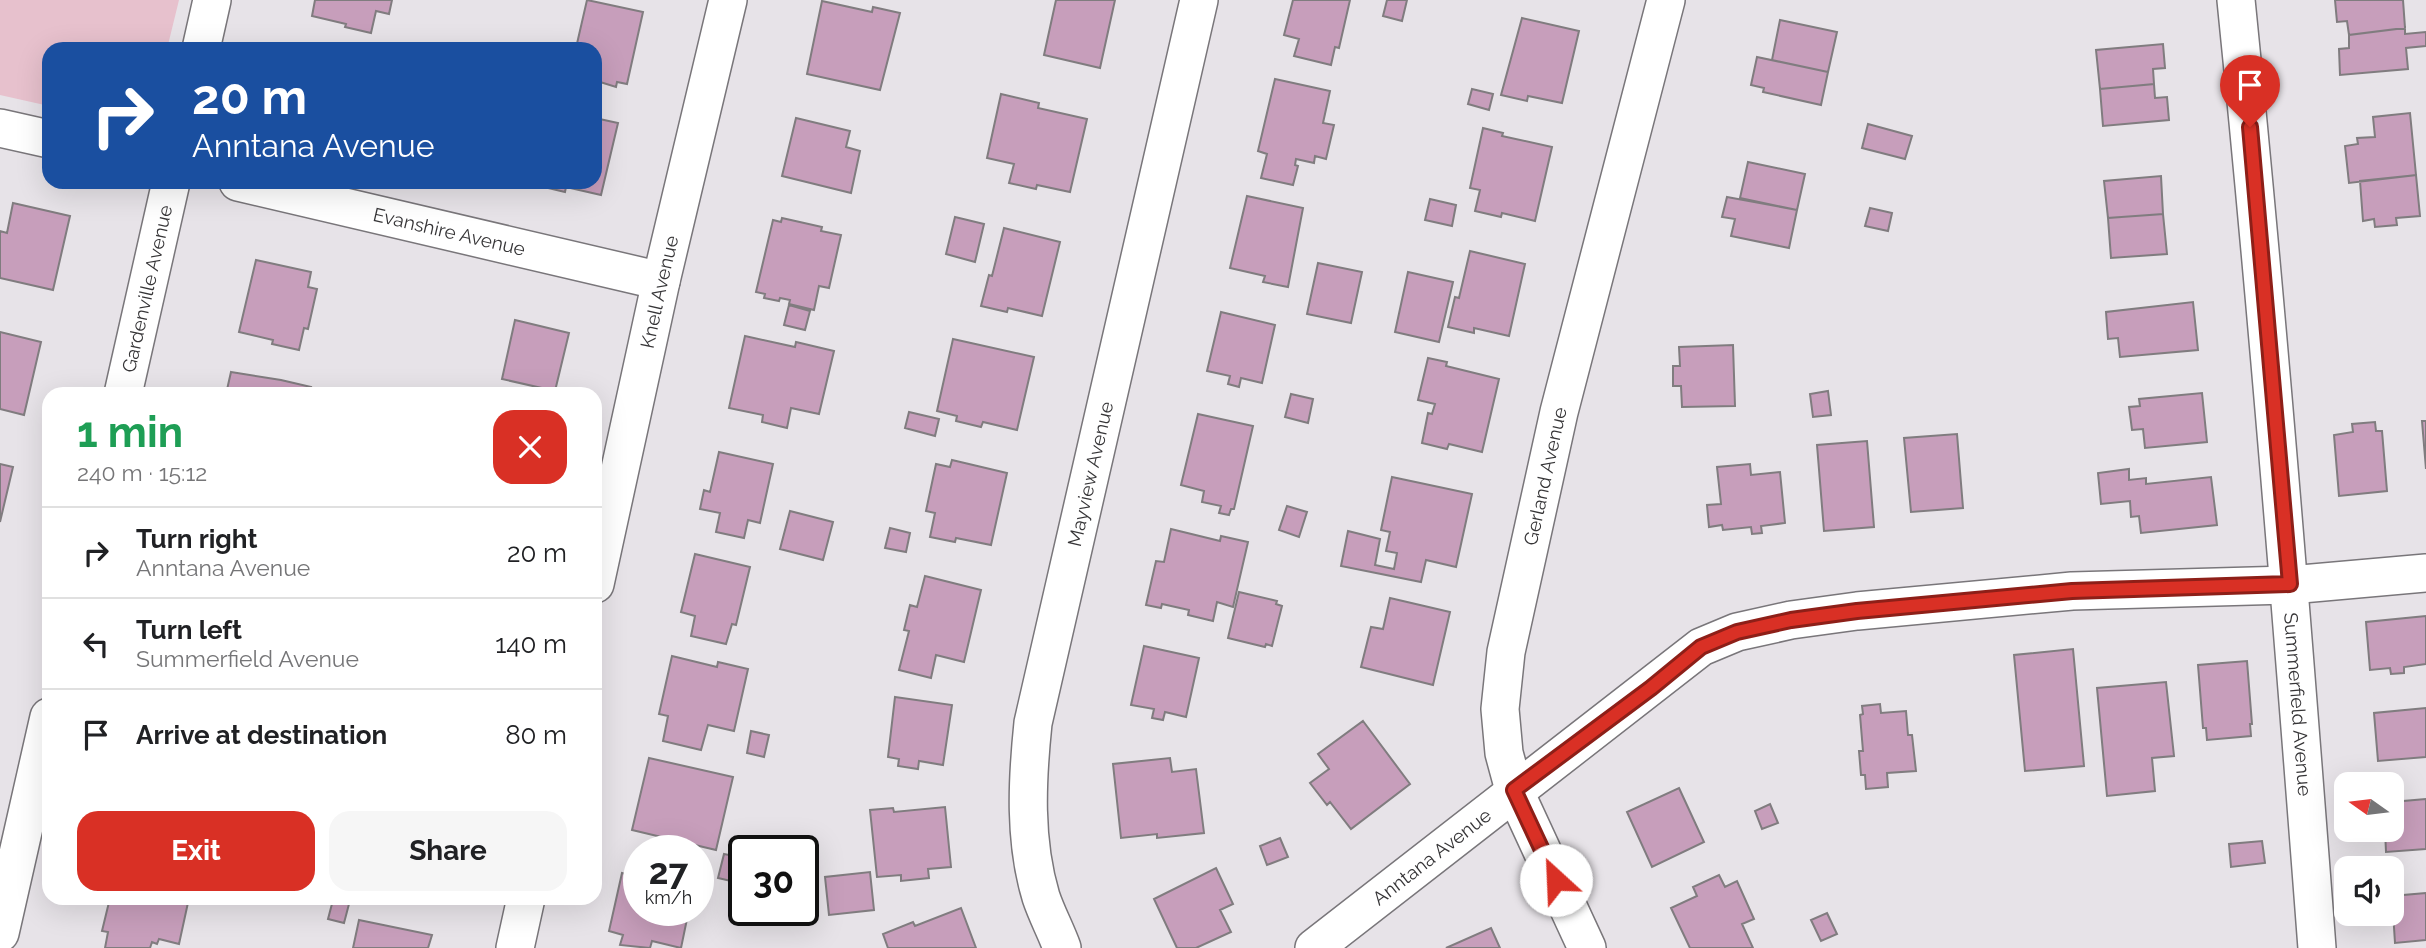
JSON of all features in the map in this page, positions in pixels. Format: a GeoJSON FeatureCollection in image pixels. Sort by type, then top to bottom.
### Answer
{"type":"FeatureCollection","features":[{"type":"Feature","properties":{"kind":"street"},"geometry":{"type":"LineString","coordinates":[[203,42],[212,0]]}},
{"type":"Feature","properties":{"kind":"street","name":"Knell Avenue"},"geometry":{"type":"LineString","coordinates":[[602,552],[728,0]]}},
{"type":"Feature","properties":{"kind":"street","name":"Mayview Avenue"},"geometry":{"type":"LineString","coordinates":[[1062,948],[1041,897],[1030,841],[1027,782],[1033,723],[1199,0]]}},
{"type":"Feature","properties":{"kind":"street","name":"Gerland Avenue"},"geometry":{"type":"LineString","coordinates":[[1587,948],[1514,790],[1504,753],[1500,709],[1506,652],[1559,412],[1666,0]]}},
{"type":"Feature","properties":{"kind":"street","name":"Summerfield Avenue"},"geometry":{"type":"LineString","coordinates":[[2236,0],[2250,127],[2290,584],[2317,948]]}},
{"type":"Feature","properties":{"kind":"street"},"geometry":{"type":"LineString","coordinates":[[0,128],[42,137]]}},
{"type":"Feature","properties":{"kind":"street","name":"Gardenville Avenue"},"geometry":{"type":"LineString","coordinates":[[125,387],[169,189]]}},
{"type":"Feature","properties":{"kind":"street","name":"Evanshire Avenue"},"geometry":{"type":"LineString","coordinates":[[268,189],[662,281]]}},
{"type":"Feature","properties":{"kind":"street","name":"Anntana Avenue"},"geometry":{"type":"LineString","coordinates":[[1314,948],[1701,647],[1737,632],[1791,620],[1857,611],[2072,591],[2290,584],[2426,573]]}},
{"type":"Feature","properties":{"kind":"street"},"geometry":{"type":"LineString","coordinates":[[0,933],[42,749]]}},
{"type":"Feature","properties":{"kind":"street"},"geometry":{"type":"LineString","coordinates":[[515,948],[524,905]]}},
{"type":"Feature","properties":{"kind":"shaded area"},"geometry":{"type":"Polygon","coordinates":[[[0,0],[179,0],[169,42],[42,42],[42,104],[0,95],[0,0]]]}},
{"type":"Feature","properties":{"kind":"building"},"geometry":{"type":"Polygon","coordinates":[[[315,0],[392,0],[389,14],[376,11],[371,33],[312,16],[315,0]]]}},
{"type":"Feature","properties":{"kind":"building"},"geometry":{"type":"Polygon","coordinates":[[[587,0],[643,12],[627,84],[617,82],[616,87],[602,83],[602,42],[577,42],[587,0]]]}},
{"type":"Feature","properties":{"kind":"building"},"geometry":{"type":"Polygon","coordinates":[[[1056,0],[1115,0],[1100,68],[1044,55],[1056,0]]]}},
{"type":"Feature","properties":{"kind":"building"},"geometry":{"type":"Polygon","coordinates":[[[1293,0],[1350,0],[1339,48],[1335,47],[1331,65],[1294,56],[1299,39],[1284,35],[1293,0]]]}},
{"type":"Feature","properties":{"kind":"building"},"geometry":{"type":"Polygon","coordinates":[[[1387,0],[1407,0],[1402,21],[1383,16],[1387,0]]]}},
{"type":"Feature","properties":{"kind":"building"},"geometry":{"type":"Polygon","coordinates":[[[2335,0],[2403,0],[2405,28],[2349,35],[2347,21],[2337,22],[2335,0]]]}},
{"type":"Feature","properties":{"kind":"building"},"geometry":{"type":"Polygon","coordinates":[[[822,1],[872,12],[873,7],[900,13],[880,90],[807,74],[822,1]]]}},
{"type":"Feature","properties":{"kind":"building"},"geometry":{"type":"Polygon","coordinates":[[[1522,18],[1579,31],[1562,103],[1528,96],[1527,101],[1501,95],[1522,18]]]}},
{"type":"Feature","properties":{"kind":"building"},"geometry":{"type":"Polygon","coordinates":[[[1780,20],[1837,32],[1828,72],[1772,60],[1780,20]]]}},
{"type":"Feature","properties":{"kind":"building"},"geometry":{"type":"Polygon","coordinates":[[[2405,28],[2405,34],[2426,32],[2426,46],[2406,48],[2408,69],[2340,75],[2339,49],[2349,48],[2349,35],[2405,28]]]}},
{"type":"Feature","properties":{"kind":"building"},"geometry":{"type":"Polygon","coordinates":[[[2163,44],[2165,68],[2153,69],[2154,84],[2100,89],[2096,50],[2163,44]]]}},
{"type":"Feature","properties":{"kind":"building"},"geometry":{"type":"Polygon","coordinates":[[[1757,57],[1828,72],[1821,105],[1763,92],[1764,88],[1751,85],[1757,57]]]}},
{"type":"Feature","properties":{"kind":"building"},"geometry":{"type":"Polygon","coordinates":[[[1275,79],[1330,91],[1323,123],[1334,125],[1326,159],[1315,156],[1314,163],[1296,159],[1295,165],[1298,166],[1293,185],[1261,178],[1267,154],[1258,151],[1275,79]]]}},
{"type":"Feature","properties":{"kind":"building"},"geometry":{"type":"Polygon","coordinates":[[[2154,84],[2155,98],[2167,97],[2169,120],[2103,126],[2100,89],[2154,84]]]}},
{"type":"Feature","properties":{"kind":"building"},"geometry":{"type":"Polygon","coordinates":[[[1472,89],[1493,94],[1489,110],[1468,104],[1472,89]]]}},
{"type":"Feature","properties":{"kind":"building"},"geometry":{"type":"Polygon","coordinates":[[[1001,94],[1039,103],[1038,108],[1087,119],[1070,192],[1037,185],[1036,189],[1009,183],[1014,164],[987,158],[1001,94]]]}},
{"type":"Feature","properties":{"kind":"building"},"geometry":{"type":"Polygon","coordinates":[[[2410,113],[2416,175],[2349,183],[2345,146],[2358,144],[2357,138],[2375,137],[2373,117],[2410,113]]]}},
{"type":"Feature","properties":{"kind":"building"},"geometry":{"type":"Polygon","coordinates":[[[796,118],[850,131],[846,147],[860,151],[851,193],[782,176],[796,118]]]}},
{"type":"Feature","properties":{"kind":"building"},"geometry":{"type":"Polygon","coordinates":[[[602,120],[618,123],[601,195],[575,189],[602,189],[602,120]]]}},
{"type":"Feature","properties":{"kind":"building"},"geometry":{"type":"Polygon","coordinates":[[[1868,124],[1912,136],[1905,159],[1862,148],[1868,124]]]}},
{"type":"Feature","properties":{"kind":"building"},"geometry":{"type":"Polygon","coordinates":[[[1483,128],[1503,133],[1502,136],[1552,147],[1535,221],[1502,213],[1501,217],[1475,211],[1480,190],[1470,188],[1483,128]]]}},
{"type":"Feature","properties":{"kind":"building"},"geometry":{"type":"Polygon","coordinates":[[[1748,162],[1805,174],[1797,210],[1740,198],[1748,162]]]}},
{"type":"Feature","properties":{"kind":"building"},"geometry":{"type":"Polygon","coordinates":[[[2416,175],[2420,216],[2396,218],[2397,225],[2375,227],[2374,219],[2363,221],[2360,181],[2416,175]]]}},
{"type":"Feature","properties":{"kind":"building"},"geometry":{"type":"Polygon","coordinates":[[[2161,176],[2163,214],[2108,218],[2104,181],[2161,176]]]}},
{"type":"Feature","properties":{"kind":"building"},"geometry":{"type":"Polygon","coordinates":[[[1247,196],[1303,208],[1288,287],[1263,282],[1265,276],[1230,268],[1247,196]]]}},
{"type":"Feature","properties":{"kind":"building"},"geometry":{"type":"Polygon","coordinates":[[[1727,197],[1797,210],[1789,248],[1731,236],[1735,219],[1722,217],[1727,197]]]}},
{"type":"Feature","properties":{"kind":"building"},"geometry":{"type":"Polygon","coordinates":[[[1430,199],[1456,205],[1452,226],[1425,220],[1430,199]]]}},
{"type":"Feature","properties":{"kind":"building"},"geometry":{"type":"Polygon","coordinates":[[[13,203],[70,216],[53,290],[0,278],[0,231],[7,233],[13,203]]]}},
{"type":"Feature","properties":{"kind":"building"},"geometry":{"type":"Polygon","coordinates":[[[1870,208],[1892,213],[1888,231],[1865,226],[1870,208]]]}},
{"type":"Feature","properties":{"kind":"building"},"geometry":{"type":"Polygon","coordinates":[[[2163,214],[2167,254],[2111,258],[2108,218],[2163,214]]]}},
{"type":"Feature","properties":{"kind":"building"},"geometry":{"type":"Polygon","coordinates":[[[955,217],[984,224],[975,262],[946,254],[955,217]]]}},
{"type":"Feature","properties":{"kind":"building"},"geometry":{"type":"Polygon","coordinates":[[[782,218],[822,227],[821,231],[841,235],[829,288],[819,286],[814,310],[789,304],[790,300],[764,298],[765,294],[756,292],[773,220],[781,222],[782,218]]]}},
{"type":"Feature","properties":{"kind":"building"},"geometry":{"type":"Polygon","coordinates":[[[1004,228],[1060,242],[1042,316],[1008,308],[1007,312],[981,306],[1004,228]]]}},
{"type":"Feature","properties":{"kind":"building"},"geometry":{"type":"Polygon","coordinates":[[[1470,251],[1525,264],[1509,336],[1474,328],[1474,333],[1448,327],[1455,297],[1459,298],[1470,251]]]}},
{"type":"Feature","properties":{"kind":"building"},"geometry":{"type":"Polygon","coordinates":[[[256,260],[311,272],[308,287],[317,289],[308,329],[304,328],[299,350],[272,344],[273,340],[239,332],[256,260]]]}},
{"type":"Feature","properties":{"kind":"building"},"geometry":{"type":"Polygon","coordinates":[[[1318,263],[1362,272],[1351,323],[1307,314],[1318,263]]]}},
{"type":"Feature","properties":{"kind":"building"},"geometry":{"type":"Polygon","coordinates":[[[1408,272],[1453,282],[1439,342],[1395,332],[1408,272]]]}},
{"type":"Feature","properties":{"kind":"building"},"geometry":{"type":"Polygon","coordinates":[[[2193,302],[2198,350],[2120,357],[2118,338],[2108,339],[2106,312],[2193,302]]]}},
{"type":"Feature","properties":{"kind":"building"},"geometry":{"type":"Polygon","coordinates":[[[789,305],[810,311],[805,330],[784,325],[789,305]]]}},
{"type":"Feature","properties":{"kind":"building"},"geometry":{"type":"Polygon","coordinates":[[[1221,312],[1275,325],[1262,383],[1241,378],[1239,387],[1228,384],[1230,376],[1207,371],[1221,312]]]}},
{"type":"Feature","properties":{"kind":"building"},"geometry":{"type":"Polygon","coordinates":[[[515,320],[569,333],[556,387],[537,387],[502,379],[515,320]]]}},
{"type":"Feature","properties":{"kind":"building"},"geometry":{"type":"Polygon","coordinates":[[[0,332],[41,342],[24,415],[0,409],[0,332]]]}},
{"type":"Feature","properties":{"kind":"building"},"geometry":{"type":"Polygon","coordinates":[[[745,336],[795,347],[796,342],[834,351],[819,414],[791,408],[787,428],[762,422],[763,415],[729,408],[745,336]]]}},
{"type":"Feature","properties":{"kind":"building"},"geometry":{"type":"Polygon","coordinates":[[[953,339],[1034,357],[1017,430],[983,422],[981,427],[956,421],[957,416],[937,411],[953,339]]]}},
{"type":"Feature","properties":{"kind":"building"},"geometry":{"type":"Polygon","coordinates":[[[1733,345],[1735,406],[1682,407],[1681,386],[1673,386],[1673,366],[1680,366],[1679,347],[1733,345]]]}},
{"type":"Feature","properties":{"kind":"building"},"geometry":{"type":"Polygon","coordinates":[[[1428,358],[1447,362],[1446,366],[1499,379],[1482,452],[1449,444],[1447,449],[1422,443],[1428,413],[1432,414],[1435,404],[1418,400],[1428,358]]]}},
{"type":"Feature","properties":{"kind":"building"},"geometry":{"type":"Polygon","coordinates":[[[231,372],[311,387],[228,387],[231,372]]]}},
{"type":"Feature","properties":{"kind":"building"},"geometry":{"type":"Polygon","coordinates":[[[1828,391],[1831,415],[1813,417],[1810,394],[1828,391]]]}},
{"type":"Feature","properties":{"kind":"building"},"geometry":{"type":"Polygon","coordinates":[[[2202,393],[2207,442],[2145,448],[2143,429],[2132,430],[2129,407],[2140,406],[2139,399],[2202,393]]]}},
{"type":"Feature","properties":{"kind":"building"},"geometry":{"type":"Polygon","coordinates":[[[1291,394],[1313,399],[1308,423],[1285,417],[1291,394]]]}},
{"type":"Feature","properties":{"kind":"building"},"geometry":{"type":"Polygon","coordinates":[[[909,412],[939,419],[935,436],[905,428],[909,412]]]}},
{"type":"Feature","properties":{"kind":"building"},"geometry":{"type":"Polygon","coordinates":[[[1198,414],[1253,426],[1234,509],[1231,509],[1229,515],[1219,513],[1221,506],[1202,502],[1204,491],[1181,485],[1198,414]]]}},
{"type":"Feature","properties":{"kind":"building"},"geometry":{"type":"Polygon","coordinates":[[[2422,421],[2426,421],[2426,469],[2422,421]]]}},
{"type":"Feature","properties":{"kind":"building"},"geometry":{"type":"Polygon","coordinates":[[[2375,422],[2376,431],[2382,431],[2387,491],[2339,496],[2334,435],[2353,432],[2352,424],[2375,422]]]}},
{"type":"Feature","properties":{"kind":"building"},"geometry":{"type":"Polygon","coordinates":[[[1957,434],[1963,508],[1911,512],[1904,438],[1957,434]]]}},
{"type":"Feature","properties":{"kind":"building"},"geometry":{"type":"Polygon","coordinates":[[[1867,441],[1874,527],[1824,531],[1817,445],[1867,441]]]}},
{"type":"Feature","properties":{"kind":"building"},"geometry":{"type":"Polygon","coordinates":[[[719,452],[773,464],[760,523],[748,520],[744,538],[716,532],[720,513],[700,509],[704,490],[710,492],[719,452]]]}},
{"type":"Feature","properties":{"kind":"building"},"geometry":{"type":"Polygon","coordinates":[[[952,460],[1007,473],[991,545],[956,538],[955,542],[930,537],[935,513],[926,511],[936,464],[950,467],[952,460]]]}},
{"type":"Feature","properties":{"kind":"building"},"geometry":{"type":"Polygon","coordinates":[[[0,464],[13,467],[0,522],[0,464]]]}},
{"type":"Feature","properties":{"kind":"building"},"geometry":{"type":"Polygon","coordinates":[[[1750,464],[1751,475],[1780,472],[1785,523],[1761,526],[1762,533],[1752,534],[1751,527],[1723,530],[1722,525],[1709,527],[1707,505],[1721,504],[1717,467],[1750,464]]]}},
{"type":"Feature","properties":{"kind":"building"},"geometry":{"type":"Polygon","coordinates":[[[2129,469],[2129,480],[2146,478],[2146,484],[2211,477],[2217,525],[2141,533],[2139,516],[2131,517],[2130,501],[2101,504],[2098,473],[2129,469]]]}},
{"type":"Feature","properties":{"kind":"building"},"geometry":{"type":"Polygon","coordinates":[[[1392,477],[1472,494],[1456,567],[1426,560],[1421,582],[1341,566],[1348,531],[1380,539],[1375,565],[1394,569],[1397,553],[1386,551],[1390,532],[1381,530],[1392,477]]]}},
{"type":"Feature","properties":{"kind":"building"},"geometry":{"type":"Polygon","coordinates":[[[1287,506],[1307,512],[1299,537],[1279,530],[1287,506]]]}},
{"type":"Feature","properties":{"kind":"building"},"geometry":{"type":"Polygon","coordinates":[[[790,511],[833,522],[823,560],[780,549],[790,511]]]}},
{"type":"Feature","properties":{"kind":"building"},"geometry":{"type":"Polygon","coordinates":[[[890,528],[910,533],[906,552],[885,548],[890,528]]]}},
{"type":"Feature","properties":{"kind":"building"},"geometry":{"type":"Polygon","coordinates":[[[1171,529],[1220,541],[1221,536],[1248,542],[1233,607],[1217,602],[1213,621],[1188,615],[1189,610],[1162,604],[1161,608],[1146,605],[1156,561],[1164,562],[1171,529]]]}},
{"type":"Feature","properties":{"kind":"building"},"geometry":{"type":"Polygon","coordinates":[[[695,554],[750,567],[736,625],[732,624],[726,644],[691,636],[695,616],[681,612],[695,554]]]}},
{"type":"Feature","properties":{"kind":"building"},"geometry":{"type":"Polygon","coordinates":[[[925,576],[981,590],[964,662],[936,655],[931,678],[899,670],[909,631],[904,630],[910,605],[917,607],[925,576]]]}},
{"type":"Feature","properties":{"kind":"building"},"geometry":{"type":"Polygon","coordinates":[[[1239,592],[1277,601],[1276,604],[1282,606],[1272,646],[1266,644],[1265,647],[1228,638],[1239,592]]]}},
{"type":"Feature","properties":{"kind":"building"},"geometry":{"type":"Polygon","coordinates":[[[1390,598],[1450,612],[1433,685],[1361,667],[1371,627],[1383,629],[1390,598]]]}},
{"type":"Feature","properties":{"kind":"building"},"geometry":{"type":"Polygon","coordinates":[[[2426,616],[2426,664],[2404,667],[2404,673],[2391,674],[2390,668],[2370,670],[2366,622],[2426,616]]]}},
{"type":"Feature","properties":{"kind":"building"},"geometry":{"type":"Polygon","coordinates":[[[1144,646],[1199,658],[1186,717],[1165,712],[1163,720],[1152,718],[1154,709],[1131,705],[1144,646]]]}},
{"type":"Feature","properties":{"kind":"building"},"geometry":{"type":"Polygon","coordinates":[[[2073,649],[2084,766],[2025,771],[2014,655],[2073,649]]]}},
{"type":"Feature","properties":{"kind":"building"},"geometry":{"type":"Polygon","coordinates":[[[672,656],[717,667],[718,662],[748,669],[734,731],[708,725],[701,750],[663,741],[668,716],[659,714],[672,656]]]}},
{"type":"Feature","properties":{"kind":"building"},"geometry":{"type":"Polygon","coordinates":[[[2247,661],[2251,736],[2207,740],[2206,728],[2203,728],[2198,665],[2247,661]]]}},
{"type":"Feature","properties":{"kind":"building"},"geometry":{"type":"Polygon","coordinates":[[[2166,682],[2174,756],[2152,758],[2155,791],[2107,796],[2097,688],[2166,682]]]}},
{"type":"Feature","properties":{"kind":"building"},"geometry":{"type":"Polygon","coordinates":[[[895,697],[952,705],[943,765],[919,761],[918,769],[898,766],[899,759],[888,757],[895,697]]]}},
{"type":"Feature","properties":{"kind":"building"},"geometry":{"type":"Polygon","coordinates":[[[1880,704],[1881,713],[1906,711],[1916,771],[1887,773],[1888,787],[1866,789],[1865,775],[1861,775],[1859,751],[1863,751],[1860,715],[1863,714],[1862,706],[1880,704]]]}},
{"type":"Feature","properties":{"kind":"building"},"geometry":{"type":"Polygon","coordinates":[[[2426,708],[2426,757],[2378,761],[2374,713],[2426,708]]]}},
{"type":"Feature","properties":{"kind":"building"},"geometry":{"type":"Polygon","coordinates":[[[1363,721],[1410,784],[1351,829],[1330,802],[1327,805],[1310,783],[1329,769],[1318,754],[1363,721]]]}},
{"type":"Feature","properties":{"kind":"building"},"geometry":{"type":"Polygon","coordinates":[[[751,731],[769,735],[764,757],[747,753],[751,731]]]}},
{"type":"Feature","properties":{"kind":"building"},"geometry":{"type":"Polygon","coordinates":[[[649,758],[733,777],[716,850],[714,835],[653,835],[632,830],[649,758]]]}},
{"type":"Feature","properties":{"kind":"building"},"geometry":{"type":"Polygon","coordinates":[[[1170,758],[1172,772],[1196,769],[1204,833],[1157,838],[1157,834],[1121,838],[1113,764],[1170,758]]]}},
{"type":"Feature","properties":{"kind":"building"},"geometry":{"type":"Polygon","coordinates":[[[1679,788],[1704,842],[1652,867],[1627,812],[1679,788]]]}},
{"type":"Feature","properties":{"kind":"building"},"geometry":{"type":"Polygon","coordinates":[[[2426,799],[2426,849],[2386,852],[2386,842],[2404,842],[2404,801],[2426,799]]]}},
{"type":"Feature","properties":{"kind":"building"},"geometry":{"type":"Polygon","coordinates":[[[1770,804],[1778,823],[1762,829],[1755,811],[1770,804]]]}},
{"type":"Feature","properties":{"kind":"building"},"geometry":{"type":"Polygon","coordinates":[[[945,807],[951,867],[928,869],[929,878],[901,881],[901,875],[877,877],[870,810],[893,808],[894,812],[945,807]]]}},
{"type":"Feature","properties":{"kind":"building"},"geometry":{"type":"Polygon","coordinates":[[[1280,838],[1288,857],[1267,865],[1260,846],[1280,838]]]}},
{"type":"Feature","properties":{"kind":"building"},"geometry":{"type":"Polygon","coordinates":[[[2262,841],[2265,863],[2231,867],[2229,844],[2262,841]]]}},
{"type":"Feature","properties":{"kind":"building"},"geometry":{"type":"Polygon","coordinates":[[[724,854],[728,855],[728,880],[718,878],[724,854]]]}},
{"type":"Feature","properties":{"kind":"building"},"geometry":{"type":"Polygon","coordinates":[[[1216,868],[1233,904],[1220,910],[1231,932],[1196,948],[1177,948],[1154,899],[1216,868]]]}},
{"type":"Feature","properties":{"kind":"building"},"geometry":{"type":"Polygon","coordinates":[[[870,872],[874,910],[829,915],[825,877],[870,872]]]}},
{"type":"Feature","properties":{"kind":"building"},"geometry":{"type":"Polygon","coordinates":[[[622,873],[623,926],[686,926],[681,948],[652,941],[650,948],[620,945],[623,935],[609,931],[622,873]]]}},
{"type":"Feature","properties":{"kind":"building"},"geometry":{"type":"Polygon","coordinates":[[[1719,875],[1725,887],[1737,881],[1754,919],[1742,924],[1753,948],[1690,948],[1671,908],[1697,896],[1693,887],[1719,875]]]}},
{"type":"Feature","properties":{"kind":"building"},"geometry":{"type":"Polygon","coordinates":[[[2426,893],[2426,940],[2395,943],[2394,926],[2404,926],[2404,895],[2426,893]]]}},
{"type":"Feature","properties":{"kind":"building"},"geometry":{"type":"Polygon","coordinates":[[[108,905],[187,905],[179,944],[159,939],[157,944],[152,942],[150,948],[105,948],[108,932],[102,931],[108,905]]]}},
{"type":"Feature","properties":{"kind":"building"},"geometry":{"type":"Polygon","coordinates":[[[332,905],[349,905],[344,923],[328,919],[332,905]]]}},
{"type":"Feature","properties":{"kind":"building"},"geometry":{"type":"Polygon","coordinates":[[[961,908],[976,948],[888,948],[883,934],[913,922],[915,926],[961,908]]]}},
{"type":"Feature","properties":{"kind":"building"},"geometry":{"type":"Polygon","coordinates":[[[1827,913],[1837,934],[1821,941],[1811,920],[1827,913]]]}},
{"type":"Feature","properties":{"kind":"building"},"geometry":{"type":"Polygon","coordinates":[[[359,920],[432,935],[428,948],[353,948],[359,920]]]}},
{"type":"Feature","properties":{"kind":"building"},"geometry":{"type":"Polygon","coordinates":[[[1491,928],[1500,948],[1446,948],[1491,928]]]}},
{"type":"Feature","properties":{"kind":"route"},"geometry":{"type":"LineString","coordinates":[[1556,880],[1514,790],[1651,688],[1701,647],[1737,632],[1791,620],[1857,611],[2072,591],[2290,584],[2250,127]]}}]}
